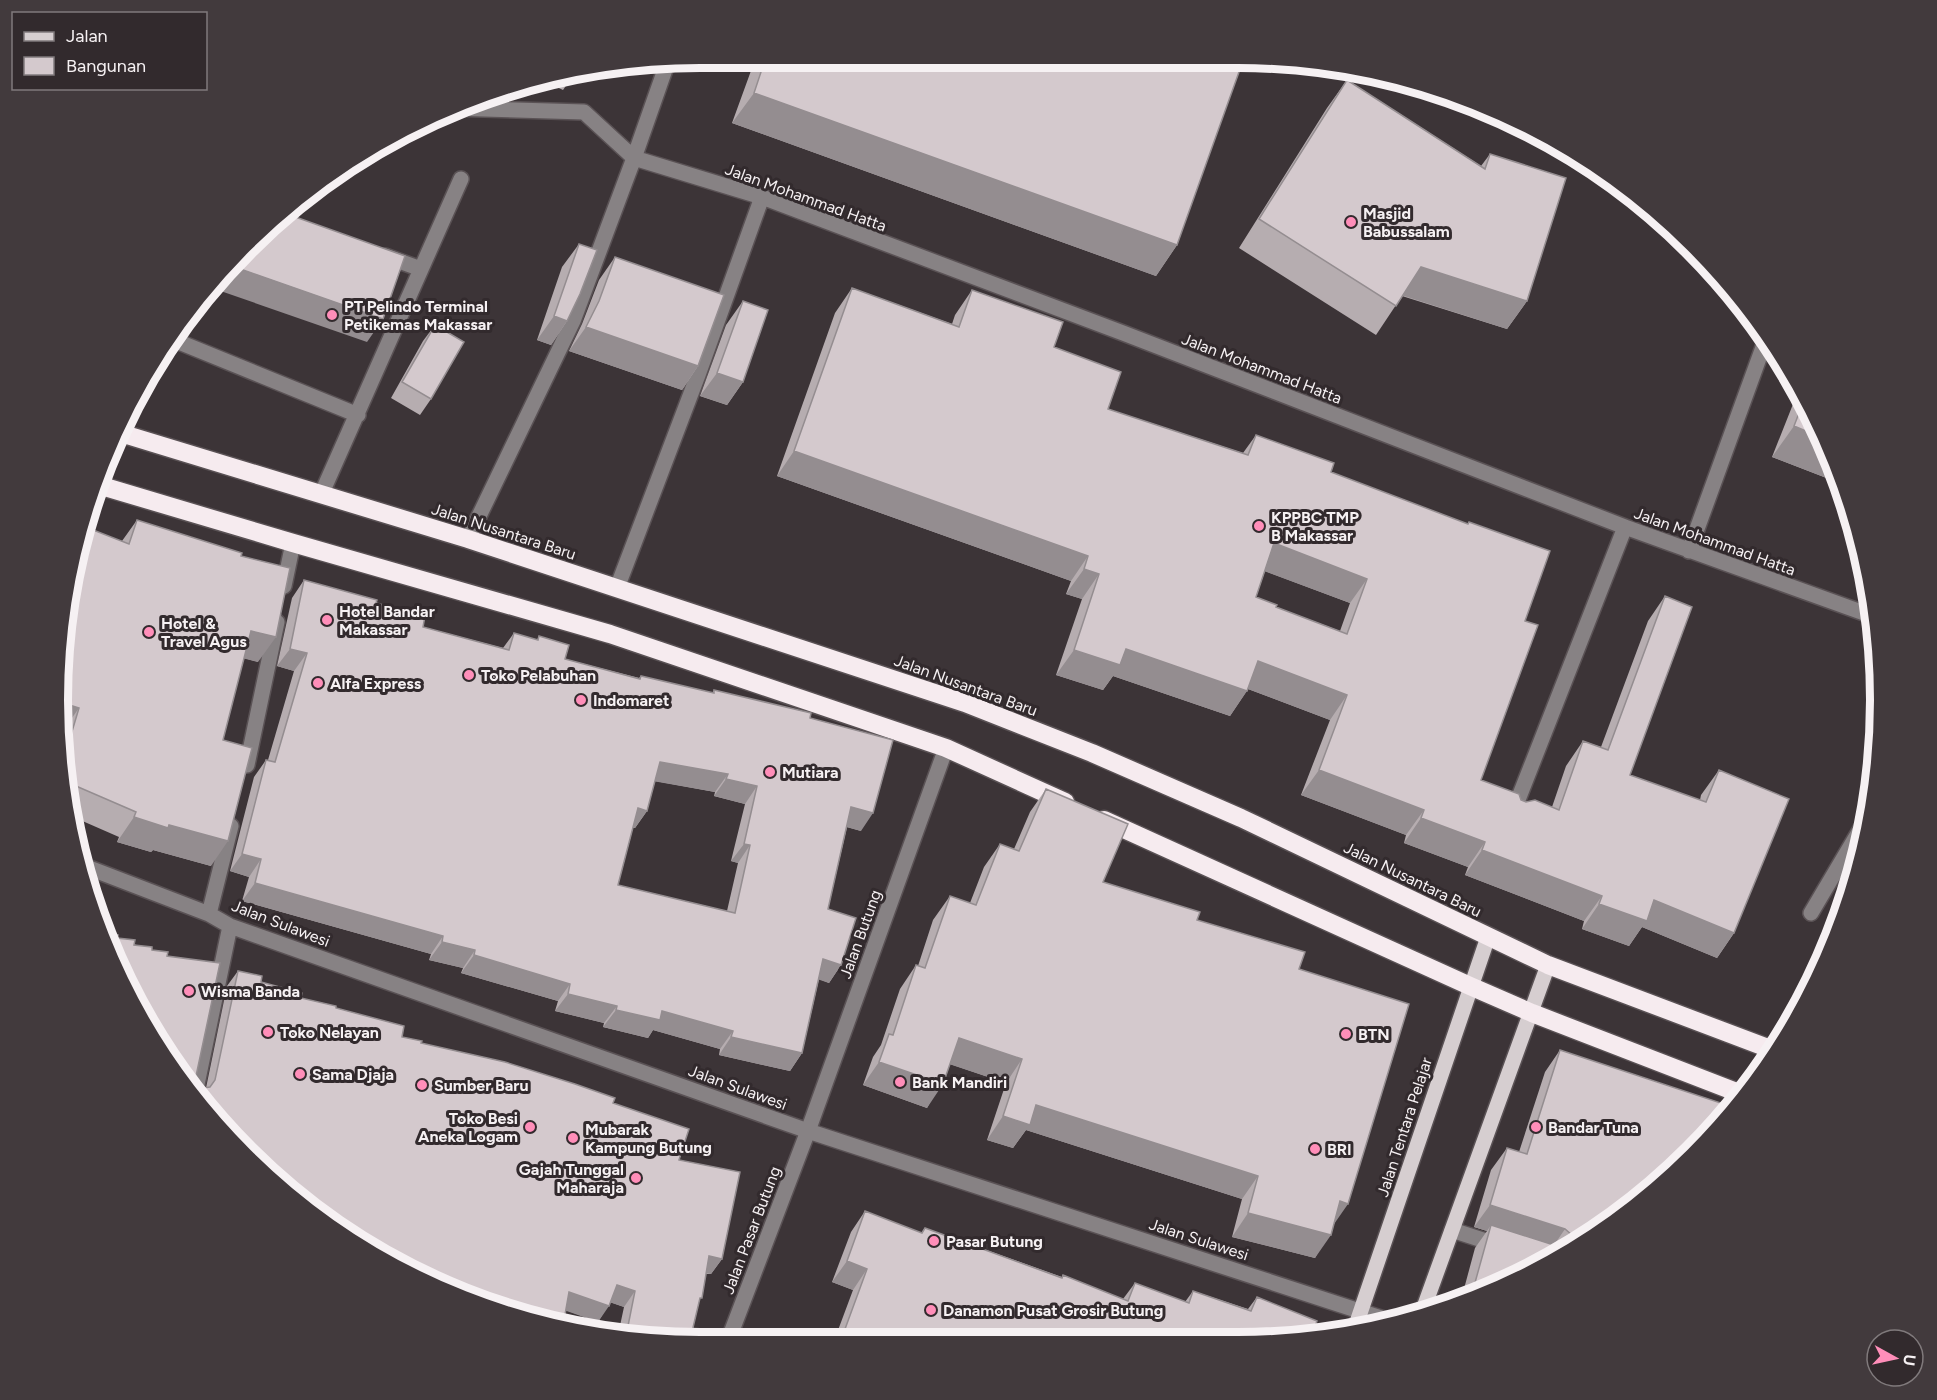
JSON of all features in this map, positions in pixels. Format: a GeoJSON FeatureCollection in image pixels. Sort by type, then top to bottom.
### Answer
{"type":"FeatureCollection","features":[{"type":"Feature","properties":{"kind":"highway","name":"Jalan Nusantara Baru"},"geometry":{"type":"LineString","coordinates":[[126,435],[468,539],[965,703],[1092,753],[1241,818],[1548,965],[1765,1047]]}},
{"type":"Feature","properties":{"kind":"highway"},"geometry":{"type":"LineString","coordinates":[[105,486],[293,543],[610,634],[946,748],[1470,986],[1734,1091]]}},
{"type":"Feature","properties":{"kind":"main road","name":"Jalan Tentara Pelajar"},"geometry":{"type":"LineString","coordinates":[[1358,1320],[1488,937]]}},
{"type":"Feature","properties":{"kind":"main road"},"geometry":{"type":"LineString","coordinates":[[1425,1304],[1548,965]]}},
{"type":"Feature","properties":{"kind":"street"},"geometry":{"type":"LineString","coordinates":[[468,539],[573,321],[665,69]]}},
{"type":"Feature","properties":{"kind":"street"},"geometry":{"type":"LineString","coordinates":[[477,109],[584,112],[634,158]]}},
{"type":"Feature","properties":{"kind":"street","name":"Jalan Mohammad Hatta"},"geometry":{"type":"LineString","coordinates":[[634,158],[762,197],[1625,527],[1863,613]]}},
{"type":"Feature","properties":{"kind":"street"},"geometry":{"type":"LineString","coordinates":[[321,495],[461,179]]}},
{"type":"Feature","properties":{"kind":"street"},"geometry":{"type":"LineString","coordinates":[[617,588],[698,375],[762,197]]}},
{"type":"Feature","properties":{"kind":"street"},"geometry":{"type":"LineString","coordinates":[[368,249],[421,269]]}},
{"type":"Feature","properties":{"kind":"street"},"geometry":{"type":"LineString","coordinates":[[179,342],[358,415]]}},
{"type":"Feature","properties":{"kind":"street"},"geometry":{"type":"LineString","coordinates":[[1689,550],[1763,348]]}},
{"type":"Feature","properties":{"kind":"street"},"geometry":{"type":"LineString","coordinates":[[1511,818],[1625,527]]}},
{"type":"Feature","properties":{"kind":"street"},"geometry":{"type":"LineString","coordinates":[[243,782],[293,543]]}},
{"type":"Feature","properties":{"kind":"street","name":"Jalan Butung"},"geometry":{"type":"LineString","coordinates":[[808,1131],[946,748]]}},
{"type":"Feature","properties":{"kind":"street"},"geometry":{"type":"LineString","coordinates":[[209,914],[234,815]]}},
{"type":"Feature","properties":{"kind":"street"},"geometry":{"type":"LineString","coordinates":[[1811,913],[1850,855]]}},
{"type":"Feature","properties":{"kind":"street","name":"Jalan Sulawesi"},"geometry":{"type":"LineString","coordinates":[[90,868],[209,914],[230,926],[808,1131],[1377,1316]]}},
{"type":"Feature","properties":{"kind":"street"},"geometry":{"type":"LineString","coordinates":[[197,1084],[230,926]]}},
{"type":"Feature","properties":{"kind":"street","name":"Jalan Pasar Butung"},"geometry":{"type":"LineString","coordinates":[[731,1332],[808,1131]]}},
{"type":"Feature","properties":{"kind":"street"},"geometry":{"type":"LineString","coordinates":[[1452,1230],[1516,1250]]}},
{"type":"Feature","properties":{"kind":"building"},"geometry":{"type":"Polygon","coordinates":[[[762,68],[1240,68],[1177,245],[754,93],[762,68]]]}},
{"type":"Feature","properties":{"kind":"building"},"geometry":{"type":"Polygon","coordinates":[[[1347,80],[1485,169],[1490,154],[1566,178],[1527,301],[1421,267],[1396,306],[1259,219],[1347,80]]]}},
{"type":"Feature","properties":{"kind":"building"},"geometry":{"type":"Polygon","coordinates":[[[293,216],[405,256],[383,319],[238,268],[293,216]]]}},
{"type":"Feature","properties":{"kind":"building"},"geometry":{"type":"Polygon","coordinates":[[[579,244],[597,250],[567,321],[554,316],[579,244]]]}},
{"type":"Feature","properties":{"kind":"building"},"geometry":{"type":"Polygon","coordinates":[[[615,257],[724,295],[698,366],[586,327],[599,301],[615,257]]]}},
{"type":"Feature","properties":{"kind":"building"},"geometry":{"type":"Polygon","coordinates":[[[852,288],[959,327],[972,290],[1063,322],[1054,347],[1121,372],[1108,409],[1248,455],[1256,435],[1334,463],[1331,472],[1468,524],[1469,522],[1550,551],[1525,621],[1538,625],[1481,780],[1519,794],[1521,800],[1526,802],[1535,800],[1559,810],[1583,741],[1608,750],[1665,596],[1692,607],[1630,775],[1706,802],[1719,770],[1789,799],[1734,933],[1654,900],[1647,921],[1599,904],[1602,896],[1482,850],[1485,842],[1421,818],[1424,810],[1319,770],[1347,695],[1258,661],[1247,691],[1126,649],[1120,665],[1074,650],[1099,574],[1084,569],[1088,556],[794,451],[852,288]],[[1274,543],[1256,597],[1347,634],[1367,579],[1274,543]]]}},
{"type":"Feature","properties":{"kind":"building"},"geometry":{"type":"Polygon","coordinates":[[[743,301],[768,310],[743,382],[717,373],[743,301]]]}},
{"type":"Feature","properties":{"kind":"building"},"geometry":{"type":"Polygon","coordinates":[[[435,325],[464,342],[431,399],[402,382],[435,325]]]}},
{"type":"Feature","properties":{"kind":"building"},"geometry":{"type":"Polygon","coordinates":[[[1800,412],[1810,433],[1794,426],[1800,412]]]}},
{"type":"Feature","properties":{"kind":"building"},"geometry":{"type":"Polygon","coordinates":[[[137,520],[242,553],[241,556],[290,568],[276,637],[251,631],[223,740],[252,748],[228,841],[169,825],[168,828],[134,817],[136,812],[73,785],[69,741],[79,708],[68,705],[69,659],[73,617],[89,536],[91,529],[129,544],[137,520]]]}},
{"type":"Feature","properties":{"kind":"building"},"geometry":{"type":"Polygon","coordinates":[[[304,580],[425,616],[423,627],[509,650],[514,633],[538,640],[539,636],[569,645],[565,659],[640,679],[641,676],[714,693],[714,690],[811,713],[810,718],[893,740],[873,813],[851,807],[828,909],[856,918],[841,965],[823,959],[802,1053],[731,1037],[733,1031],[662,1011],[660,1020],[616,1010],[617,1006],[568,994],[570,984],[474,955],[475,950],[442,942],[443,936],[255,883],[261,859],[242,854],[266,760],[275,762],[307,653],[290,649],[304,580]],[[660,762],[647,811],[638,808],[618,885],[735,913],[750,845],[744,844],[757,786],[726,779],[728,774],[660,762]]]}},
{"type":"Feature","properties":{"kind":"building"},"geometry":{"type":"Polygon","coordinates":[[[1046,789],[1128,824],[1103,882],[1200,912],[1197,920],[1305,952],[1299,969],[1409,1004],[1348,1204],[1340,1201],[1331,1235],[1248,1213],[1258,1176],[1036,1105],[1030,1125],[1003,1116],[1022,1059],[959,1038],[943,1084],[879,1062],[889,1034],[893,1035],[916,965],[925,968],[950,896],[976,905],[1000,844],[1019,851],[1046,789]]]}},
{"type":"Feature","properties":{"kind":"building"},"geometry":{"type":"Polygon","coordinates":[[[113,934],[118,935],[117,938],[135,940],[134,945],[168,952],[167,956],[220,963],[196,1076],[197,1082],[203,1088],[210,1087],[215,1080],[238,971],[262,976],[261,982],[302,993],[301,998],[404,1026],[402,1037],[505,1062],[615,1098],[613,1103],[689,1129],[679,1160],[740,1172],[722,1259],[709,1256],[702,1298],[700,1298],[692,1332],[628,1328],[635,1291],[617,1285],[609,1306],[569,1292],[565,1317],[497,1299],[420,1267],[384,1248],[315,1202],[253,1147],[198,1085],[152,1016],[113,934]]]}},
{"type":"Feature","properties":{"kind":"building"},"geometry":{"type":"Polygon","coordinates":[[[1560,1050],[1724,1104],[1654,1176],[1622,1202],[1572,1236],[1565,1229],[1490,1205],[1507,1148],[1527,1154],[1560,1050]]]}},
{"type":"Feature","properties":{"kind":"building"},"geometry":{"type":"Polygon","coordinates":[[[865,1211],[922,1233],[925,1228],[1062,1278],[1063,1275],[1128,1301],[1135,1283],[1189,1303],[1193,1291],[1251,1311],[1257,1297],[1317,1321],[1315,1328],[1237,1332],[844,1332],[867,1269],[847,1261],[865,1211]]]}},
{"type":"Feature","properties":{"kind":"building"},"geometry":{"type":"Polygon","coordinates":[[[1491,1225],[1556,1246],[1474,1286],[1491,1225]]]}},
{"type":"Feature","properties":{"kind":"place","name":"Masjid Babussalam"},"geometry":{"type":"Point","coordinates":[1351,222]}},
{"type":"Feature","properties":{"kind":"place","name":"PT Pelindo Terminal Petikemas Makassar"},"geometry":{"type":"Point","coordinates":[332,315]}},
{"type":"Feature","properties":{"kind":"place","name":"KPPBC TMP B Makassar"},"geometry":{"type":"Point","coordinates":[1259,526]}},
{"type":"Feature","properties":{"kind":"place","name":"Hotel Bandar Makassar"},"geometry":{"type":"Point","coordinates":[327,620]}},
{"type":"Feature","properties":{"kind":"place","name":"Hotel & Travel Agus"},"geometry":{"type":"Point","coordinates":[149,632]}},
{"type":"Feature","properties":{"kind":"place","name":"Toko Pelabuhan"},"geometry":{"type":"Point","coordinates":[469,675]}},
{"type":"Feature","properties":{"kind":"place","name":"Alfa Express"},"geometry":{"type":"Point","coordinates":[318,683]}},
{"type":"Feature","properties":{"kind":"place","name":"Indomaret"},"geometry":{"type":"Point","coordinates":[581,700]}},
{"type":"Feature","properties":{"kind":"place","name":"Mutiara"},"geometry":{"type":"Point","coordinates":[770,772]}},
{"type":"Feature","properties":{"kind":"place","name":"Wisma Banda"},"geometry":{"type":"Point","coordinates":[189,991]}},
{"type":"Feature","properties":{"kind":"place","name":"Toko Nelayan"},"geometry":{"type":"Point","coordinates":[268,1032]}},
{"type":"Feature","properties":{"kind":"place","name":"BTN"},"geometry":{"type":"Point","coordinates":[1346,1034]}},
{"type":"Feature","properties":{"kind":"place","name":"Sama Djaja"},"geometry":{"type":"Point","coordinates":[300,1074]}},
{"type":"Feature","properties":{"kind":"place","name":"Bank Mandiri"},"geometry":{"type":"Point","coordinates":[900,1082]}},
{"type":"Feature","properties":{"kind":"place","name":"Sumber Baru"},"geometry":{"type":"Point","coordinates":[422,1085]}},
{"type":"Feature","properties":{"kind":"place","name":"Toko Besi Aneka Logam"},"geometry":{"type":"Point","coordinates":[530,1127]}},
{"type":"Feature","properties":{"kind":"place","name":"Bandar Tuna"},"geometry":{"type":"Point","coordinates":[1536,1127]}},
{"type":"Feature","properties":{"kind":"place","name":"Mubarak Kampung Butung"},"geometry":{"type":"Point","coordinates":[573,1138]}},
{"type":"Feature","properties":{"kind":"place","name":"BRI"},"geometry":{"type":"Point","coordinates":[1315,1149]}},
{"type":"Feature","properties":{"kind":"place","name":"Gajah Tunggal Maharaja"},"geometry":{"type":"Point","coordinates":[636,1178]}},
{"type":"Feature","properties":{"kind":"place","name":"Pasar Butung"},"geometry":{"type":"Point","coordinates":[934,1241]}},
{"type":"Feature","properties":{"kind":"place","name":"Danamon Pusat Grosir Butung"},"geometry":{"type":"Point","coordinates":[931,1310]}}]}
